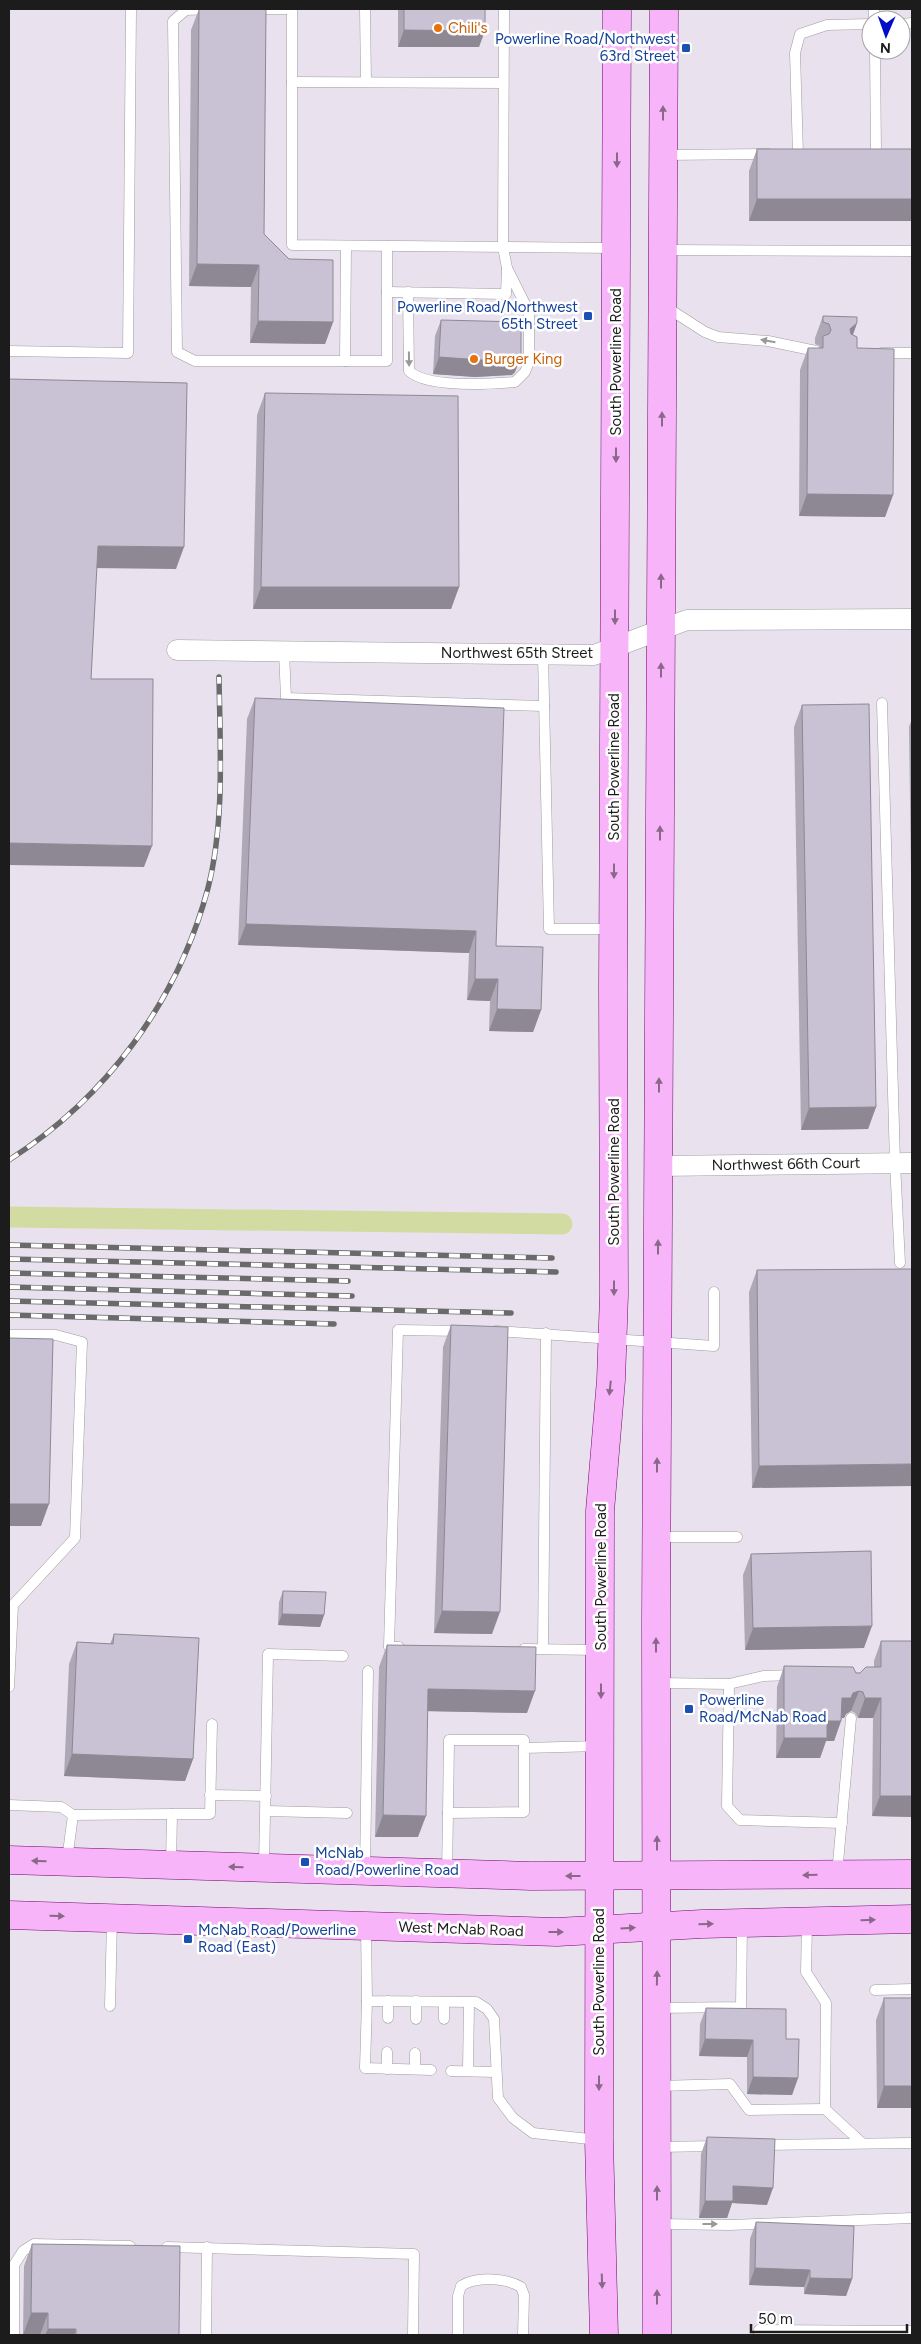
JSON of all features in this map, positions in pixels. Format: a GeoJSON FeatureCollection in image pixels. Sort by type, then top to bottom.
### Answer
{"type":"FeatureCollection","features":[{"type":"Feature","properties":{"kind":"main road","name":"South Powerline Road"},"geometry":{"type":"LineString","coordinates":[[604,2335],[600,2140],[600,1650],[602,1475],[613,1340],[617,9]]}},
{"type":"Feature","properties":{"kind":"main road"},"geometry":{"type":"LineString","coordinates":[[657,2335],[657,2147],[655,2086],[664,9]]}},
{"type":"Feature","properties":{"kind":"main road"},"geometry":{"type":"LineString","coordinates":[[9,1860],[447,1874],[600,1876],[912,1874]]}},
{"type":"Feature","properties":{"kind":"main road","name":"West McNab Road"},"geometry":{"type":"LineString","coordinates":[[9,1915],[558,1932],[742,1923],[912,1920]]}},
{"type":"Feature","properties":{"kind":"street","name":"Northwest 65th Street"},"geometry":{"type":"LineString","coordinates":[[176,650],[594,655],[687,620],[912,619]]}},
{"type":"Feature","properties":{"kind":"street","name":"Northwest 66th Court"},"geometry":{"type":"LineString","coordinates":[[659,1166],[904,1163]]}},
{"type":"Feature","properties":{"kind":"lane"},"geometry":{"type":"LineString","coordinates":[[9,351],[128,353],[132,9]]}},
{"type":"Feature","properties":{"kind":"lane"},"geometry":{"type":"LineString","coordinates":[[226,9],[186,10],[173,22],[177,352],[195,361],[387,361],[387,246]]}},
{"type":"Feature","properties":{"kind":"lane"},"geometry":{"type":"LineString","coordinates":[[236,9],[286,9]]}},
{"type":"Feature","properties":{"kind":"lane"},"geometry":{"type":"LineString","coordinates":[[292,9],[292,245],[616,248]]}},
{"type":"Feature","properties":{"kind":"lane"},"geometry":{"type":"LineString","coordinates":[[365,9],[366,82]]}},
{"type":"Feature","properties":{"kind":"lane"},"geometry":{"type":"LineString","coordinates":[[387,292],[506,294],[507,268],[503,247],[504,9]]}},
{"type":"Feature","properties":{"kind":"lane"},"geometry":{"type":"LineString","coordinates":[[663,155],[793,154],[795,53],[800,34],[827,25],[861,24]]}},
{"type":"Feature","properties":{"kind":"lane"},"geometry":{"type":"LineString","coordinates":[[875,60],[876,154]]}},
{"type":"Feature","properties":{"kind":"lane"},"geometry":{"type":"LineString","coordinates":[[292,82],[504,83]]}},
{"type":"Feature","properties":{"kind":"lane"},"geometry":{"type":"LineString","coordinates":[[345,361],[346,246]]}},
{"type":"Feature","properties":{"kind":"lane"},"geometry":{"type":"LineString","coordinates":[[662,250],[912,251]]}},
{"type":"Feature","properties":{"kind":"lane"},"geometry":{"type":"LineString","coordinates":[[408,292],[409,371],[415,377],[429,381],[515,382],[525,372],[529,362],[528,312],[507,268]]}},
{"type":"Feature","properties":{"kind":"lane"},"geometry":{"type":"LineString","coordinates":[[662,304],[705,332],[718,337],[742,338],[816,351]]}},
{"type":"Feature","properties":{"kind":"lane"},"geometry":{"type":"LineString","coordinates":[[867,352],[912,353]]}},
{"type":"Feature","properties":{"kind":"lane"},"geometry":{"type":"LineString","coordinates":[[284,651],[286,698],[544,706]]}},
{"type":"Feature","properties":{"kind":"lane"},"geometry":{"type":"LineString","coordinates":[[543,654],[549,929],[613,929]]}},
{"type":"Feature","properties":{"kind":"lane"},"geometry":{"type":"LineString","coordinates":[[882,703],[904,1163],[900,1263]]}},
{"type":"Feature","properties":{"kind":"lane"},"geometry":{"type":"LineString","coordinates":[[408,1647],[389,1647],[398,1330],[546,1333],[658,1344],[714,1346],[714,1292]]}},
{"type":"Feature","properties":{"kind":"lane"},"geometry":{"type":"LineString","coordinates":[[543,1650],[546,1333]]}},
{"type":"Feature","properties":{"kind":"lane"},"geometry":{"type":"LineString","coordinates":[[9,1335],[56,1335],[82,1342],[75,1538],[13,1605],[9,1687]]}},
{"type":"Feature","properties":{"kind":"lane"},"geometry":{"type":"LineString","coordinates":[[657,1537],[737,1536]]}},
{"type":"Feature","properties":{"kind":"lane"},"geometry":{"type":"LineString","coordinates":[[514,1649],[600,1650]]}},
{"type":"Feature","properties":{"kind":"lane"},"geometry":{"type":"LineString","coordinates":[[264,1868],[268,1654],[343,1656]]}},
{"type":"Feature","properties":{"kind":"lane"},"geometry":{"type":"LineString","coordinates":[[364,1871],[368,1671]]}},
{"type":"Feature","properties":{"kind":"lane"},"geometry":{"type":"LineString","coordinates":[[657,1683],[729,1684],[763,1676],[802,1674]]}},
{"type":"Feature","properties":{"kind":"lane"},"geometry":{"type":"LineString","coordinates":[[729,1684],[727,1806],[740,1820],[842,1822]]}},
{"type":"Feature","properties":{"kind":"lane"},"geometry":{"type":"LineString","coordinates":[[837,1875],[851,1718]]}},
{"type":"Feature","properties":{"kind":"lane"},"geometry":{"type":"LineString","coordinates":[[9,1805],[61,1807],[74,1815],[210,1814],[212,1724]]}},
{"type":"Feature","properties":{"kind":"lane"},"geometry":{"type":"LineString","coordinates":[[447,1874],[449,1740],[524,1740],[524,1812],[448,1812]]}},
{"type":"Feature","properties":{"kind":"lane"},"geometry":{"type":"LineString","coordinates":[[524,1748],[601,1746]]}},
{"type":"Feature","properties":{"kind":"lane"},"geometry":{"type":"LineString","coordinates":[[210,1795],[266,1796]]}},
{"type":"Feature","properties":{"kind":"lane"},"geometry":{"type":"LineString","coordinates":[[266,1811],[347,1813]]}},
{"type":"Feature","properties":{"kind":"lane"},"geometry":{"type":"LineString","coordinates":[[171,1865],[172,1814]]}},
{"type":"Feature","properties":{"kind":"lane"},"geometry":{"type":"LineString","coordinates":[[66,1862],[74,1815]]}},
{"type":"Feature","properties":{"kind":"lane"},"geometry":{"type":"LineString","coordinates":[[110,2006],[112,1918]]}},
{"type":"Feature","properties":{"kind":"lane"},"geometry":{"type":"LineString","coordinates":[[807,1922],[806,1972],[826,2003],[825,2109]]}},
{"type":"Feature","properties":{"kind":"lane"},"geometry":{"type":"LineString","coordinates":[[656,2008],[740,2007],[742,1923]]}},
{"type":"Feature","properties":{"kind":"lane"},"geometry":{"type":"LineString","coordinates":[[366,1926],[366,2068],[431,2070]]}},
{"type":"Feature","properties":{"kind":"lane"},"geometry":{"type":"LineString","coordinates":[[875,1990],[912,1989]]}},
{"type":"Feature","properties":{"kind":"lane"},"geometry":{"type":"LineString","coordinates":[[367,2001],[476,2002],[487,2009],[494,2019],[498,2098],[513,2118],[533,2134],[600,2140]]}},
{"type":"Feature","properties":{"kind":"lane"},"geometry":{"type":"LineString","coordinates":[[388,2001],[388,2018]]}},
{"type":"Feature","properties":{"kind":"lane"},"geometry":{"type":"LineString","coordinates":[[416,2001],[416,2019]]}},
{"type":"Feature","properties":{"kind":"lane"},"geometry":{"type":"LineString","coordinates":[[444,2002],[444,2019]]}},
{"type":"Feature","properties":{"kind":"lane"},"geometry":{"type":"LineString","coordinates":[[468,2071],[469,2002]]}},
{"type":"Feature","properties":{"kind":"lane"},"geometry":{"type":"LineString","coordinates":[[387,2052],[387,2068]]}},
{"type":"Feature","properties":{"kind":"lane"},"geometry":{"type":"LineString","coordinates":[[415,2053],[415,2070]]}},
{"type":"Feature","properties":{"kind":"lane"},"geometry":{"type":"LineString","coordinates":[[451,2071],[496,2072]]}},
{"type":"Feature","properties":{"kind":"lane"},"geometry":{"type":"LineString","coordinates":[[655,2086],[730,2084],[748,2110],[825,2109],[862,2143]]}},
{"type":"Feature","properties":{"kind":"lane"},"geometry":{"type":"LineString","coordinates":[[754,2145],[912,2143]]}},
{"type":"Feature","properties":{"kind":"lane"},"geometry":{"type":"LineString","coordinates":[[657,2147],[725,2146]]}},
{"type":"Feature","properties":{"kind":"lane"},"geometry":{"type":"LineString","coordinates":[[656,2224],[729,2225],[912,2218]]}},
{"type":"Feature","properties":{"kind":"lane"},"geometry":{"type":"LineString","coordinates":[[14,2335],[14,2265],[23,2251],[34,2244],[140,2246]]}},
{"type":"Feature","properties":{"kind":"lane"},"geometry":{"type":"LineString","coordinates":[[159,2246],[414,2254],[413,2335]]}},
{"type":"Feature","properties":{"kind":"lane"},"geometry":{"type":"LineString","coordinates":[[206,2335],[207,2247]]}},
{"type":"Feature","properties":{"kind":"lane"},"geometry":{"type":"LineString","coordinates":[[458,2335],[458,2296],[461,2286],[470,2280],[512,2282],[521,2287],[524,2295],[522,2335]]}},
{"type":"Feature","properties":{"kind":"lane"},"geometry":{"type":"LineString","coordinates":[[759,2335],[759,2330],[912,2331]]}},
{"type":"Feature","properties":{"kind":"building"},"geometry":{"type":"Polygon","coordinates":[[[199,9],[266,9],[264,234],[289,259],[333,260],[333,322],[258,321],[259,265],[197,264],[199,9]]]}},
{"type":"Feature","properties":{"kind":"building"},"geometry":{"type":"Polygon","coordinates":[[[404,9],[485,9],[485,31],[404,30],[404,9]]]}},
{"type":"Feature","properties":{"kind":"building"},"geometry":{"type":"Polygon","coordinates":[[[757,149],[912,149],[912,199],[757,199],[757,149]]]}},
{"type":"Feature","properties":{"kind":"building"},"geometry":{"type":"Polygon","coordinates":[[[823,316],[857,317],[857,323],[850,329],[851,334],[857,337],[857,348],[894,349],[893,495],[807,494],[808,348],[823,348],[823,336],[829,334],[831,330],[829,324],[823,322],[823,316]]]}},
{"type":"Feature","properties":{"kind":"building"},"geometry":{"type":"Polygon","coordinates":[[[441,320],[521,322],[521,356],[518,358],[481,360],[439,357],[441,320]]]}},
{"type":"Feature","properties":{"kind":"building"},"geometry":{"type":"Polygon","coordinates":[[[9,379],[187,383],[184,547],[98,546],[91,679],[153,679],[152,846],[9,843],[9,379]]]}},
{"type":"Feature","properties":{"kind":"building"},"geometry":{"type":"Polygon","coordinates":[[[265,393],[458,396],[459,587],[261,587],[265,393]]]}},
{"type":"Feature","properties":{"kind":"building"},"geometry":{"type":"Polygon","coordinates":[[[255,698],[504,708],[496,946],[543,947],[541,1010],[497,1009],[498,979],[475,979],[476,931],[246,924],[255,698]]]}},
{"type":"Feature","properties":{"kind":"building"},"geometry":{"type":"Polygon","coordinates":[[[869,704],[876,1107],[809,1108],[802,705],[869,704]]]}},
{"type":"Feature","properties":{"kind":"building"},"geometry":{"type":"Polygon","coordinates":[[[912,1269],[912,1464],[759,1466],[757,1270],[912,1269]]]}},
{"type":"Feature","properties":{"kind":"building"},"geometry":{"type":"Polygon","coordinates":[[[451,1325],[508,1327],[500,1612],[442,1611],[451,1325]]]}},
{"type":"Feature","properties":{"kind":"building"},"geometry":{"type":"Polygon","coordinates":[[[9,1338],[53,1339],[49,1504],[9,1504],[9,1338]]]}},
{"type":"Feature","properties":{"kind":"building"},"geometry":{"type":"Polygon","coordinates":[[[871,1551],[872,1626],[753,1628],[751,1554],[871,1551]]]}},
{"type":"Feature","properties":{"kind":"building"},"geometry":{"type":"Polygon","coordinates":[[[283,1591],[326,1592],[324,1615],[282,1614],[283,1591]]]}},
{"type":"Feature","properties":{"kind":"building"},"geometry":{"type":"Polygon","coordinates":[[[114,1634],[199,1638],[193,1759],[72,1754],[77,1642],[113,1644],[114,1634]]]}},
{"type":"Feature","properties":{"kind":"building"},"geometry":{"type":"Polygon","coordinates":[[[881,1641],[912,1641],[912,1796],[880,1796],[881,1698],[865,1698],[863,1692],[859,1691],[853,1693],[851,1698],[842,1698],[841,1721],[827,1721],[827,1738],[784,1738],[784,1666],[853,1667],[856,1673],[860,1673],[866,1667],[881,1667],[881,1641]]]}},
{"type":"Feature","properties":{"kind":"building"},"geometry":{"type":"Polygon","coordinates":[[[387,1645],[536,1647],[535,1691],[428,1689],[426,1816],[383,1815],[387,1645]]]}},
{"type":"Feature","properties":{"kind":"building"},"geometry":{"type":"Polygon","coordinates":[[[884,1998],[912,1998],[912,2086],[884,2086],[884,1998]]]}},
{"type":"Feature","properties":{"kind":"building"},"geometry":{"type":"Polygon","coordinates":[[[706,2008],[786,2009],[786,2039],[799,2039],[798,2078],[753,2077],[753,2040],[705,2039],[706,2008]]]}},
{"type":"Feature","properties":{"kind":"building"},"geometry":{"type":"Polygon","coordinates":[[[707,2137],[775,2139],[773,2188],[733,2186],[733,2201],[705,2201],[707,2137]]]}},
{"type":"Feature","properties":{"kind":"building"},"geometry":{"type":"Polygon","coordinates":[[[756,2222],[854,2226],[852,2279],[810,2278],[810,2270],[755,2268],[756,2222]]]}},
{"type":"Feature","properties":{"kind":"building"},"geometry":{"type":"Polygon","coordinates":[[[32,2244],[180,2246],[179,2335],[76,2335],[76,2329],[48,2329],[48,2313],[31,2313],[32,2244]]]}},
{"type":"Feature","properties":{"kind":"waterway"},"geometry":{"type":"LineString","coordinates":[[9,1217],[562,1224]]}},
{"type":"Feature","properties":{"kind":"railway"},"geometry":{"type":"LineString","coordinates":[[9,1160],[44,1135],[77,1107],[107,1076],[134,1043],[178,969],[195,930],[208,888],[217,836],[220,783],[219,677]]}},
{"type":"Feature","properties":{"kind":"railway"},"geometry":{"type":"LineString","coordinates":[[9,1245],[552,1258]]}},
{"type":"Feature","properties":{"kind":"railway"},"geometry":{"type":"LineString","coordinates":[[9,1259],[556,1272]]}},
{"type":"Feature","properties":{"kind":"railway"},"geometry":{"type":"LineString","coordinates":[[9,1273],[348,1281]]}},
{"type":"Feature","properties":{"kind":"railway"},"geometry":{"type":"LineString","coordinates":[[9,1287],[352,1296]]}},
{"type":"Feature","properties":{"kind":"railway"},"geometry":{"type":"LineString","coordinates":[[9,1301],[511,1313]]}},
{"type":"Feature","properties":{"kind":"railway"},"geometry":{"type":"LineString","coordinates":[[9,1315],[334,1324]]}},
{"type":"Feature","properties":{"kind":"place","name":"Chili's"},"geometry":{"type":"Point","coordinates":[438,28]}},
{"type":"Feature","properties":{"kind":"place","name":"Powerline Road/Northwest 63rd Street"},"geometry":{"type":"Point","coordinates":[686,48]}},
{"type":"Feature","properties":{"kind":"place","name":"Powerline Road/Northwest 65th Street"},"geometry":{"type":"Point","coordinates":[588,316]}},
{"type":"Feature","properties":{"kind":"place","name":"Burger King"},"geometry":{"type":"Point","coordinates":[474,359]}},
{"type":"Feature","properties":{"kind":"place","name":"Powerline Road/McNab Road"},"geometry":{"type":"Point","coordinates":[689,1709]}},
{"type":"Feature","properties":{"kind":"place","name":"McNab Road/Powerline Road"},"geometry":{"type":"Point","coordinates":[305,1862]}},
{"type":"Feature","properties":{"kind":"place","name":"McNab Road/Powerline Road (East)"},"geometry":{"type":"Point","coordinates":[188,1939]}}]}
